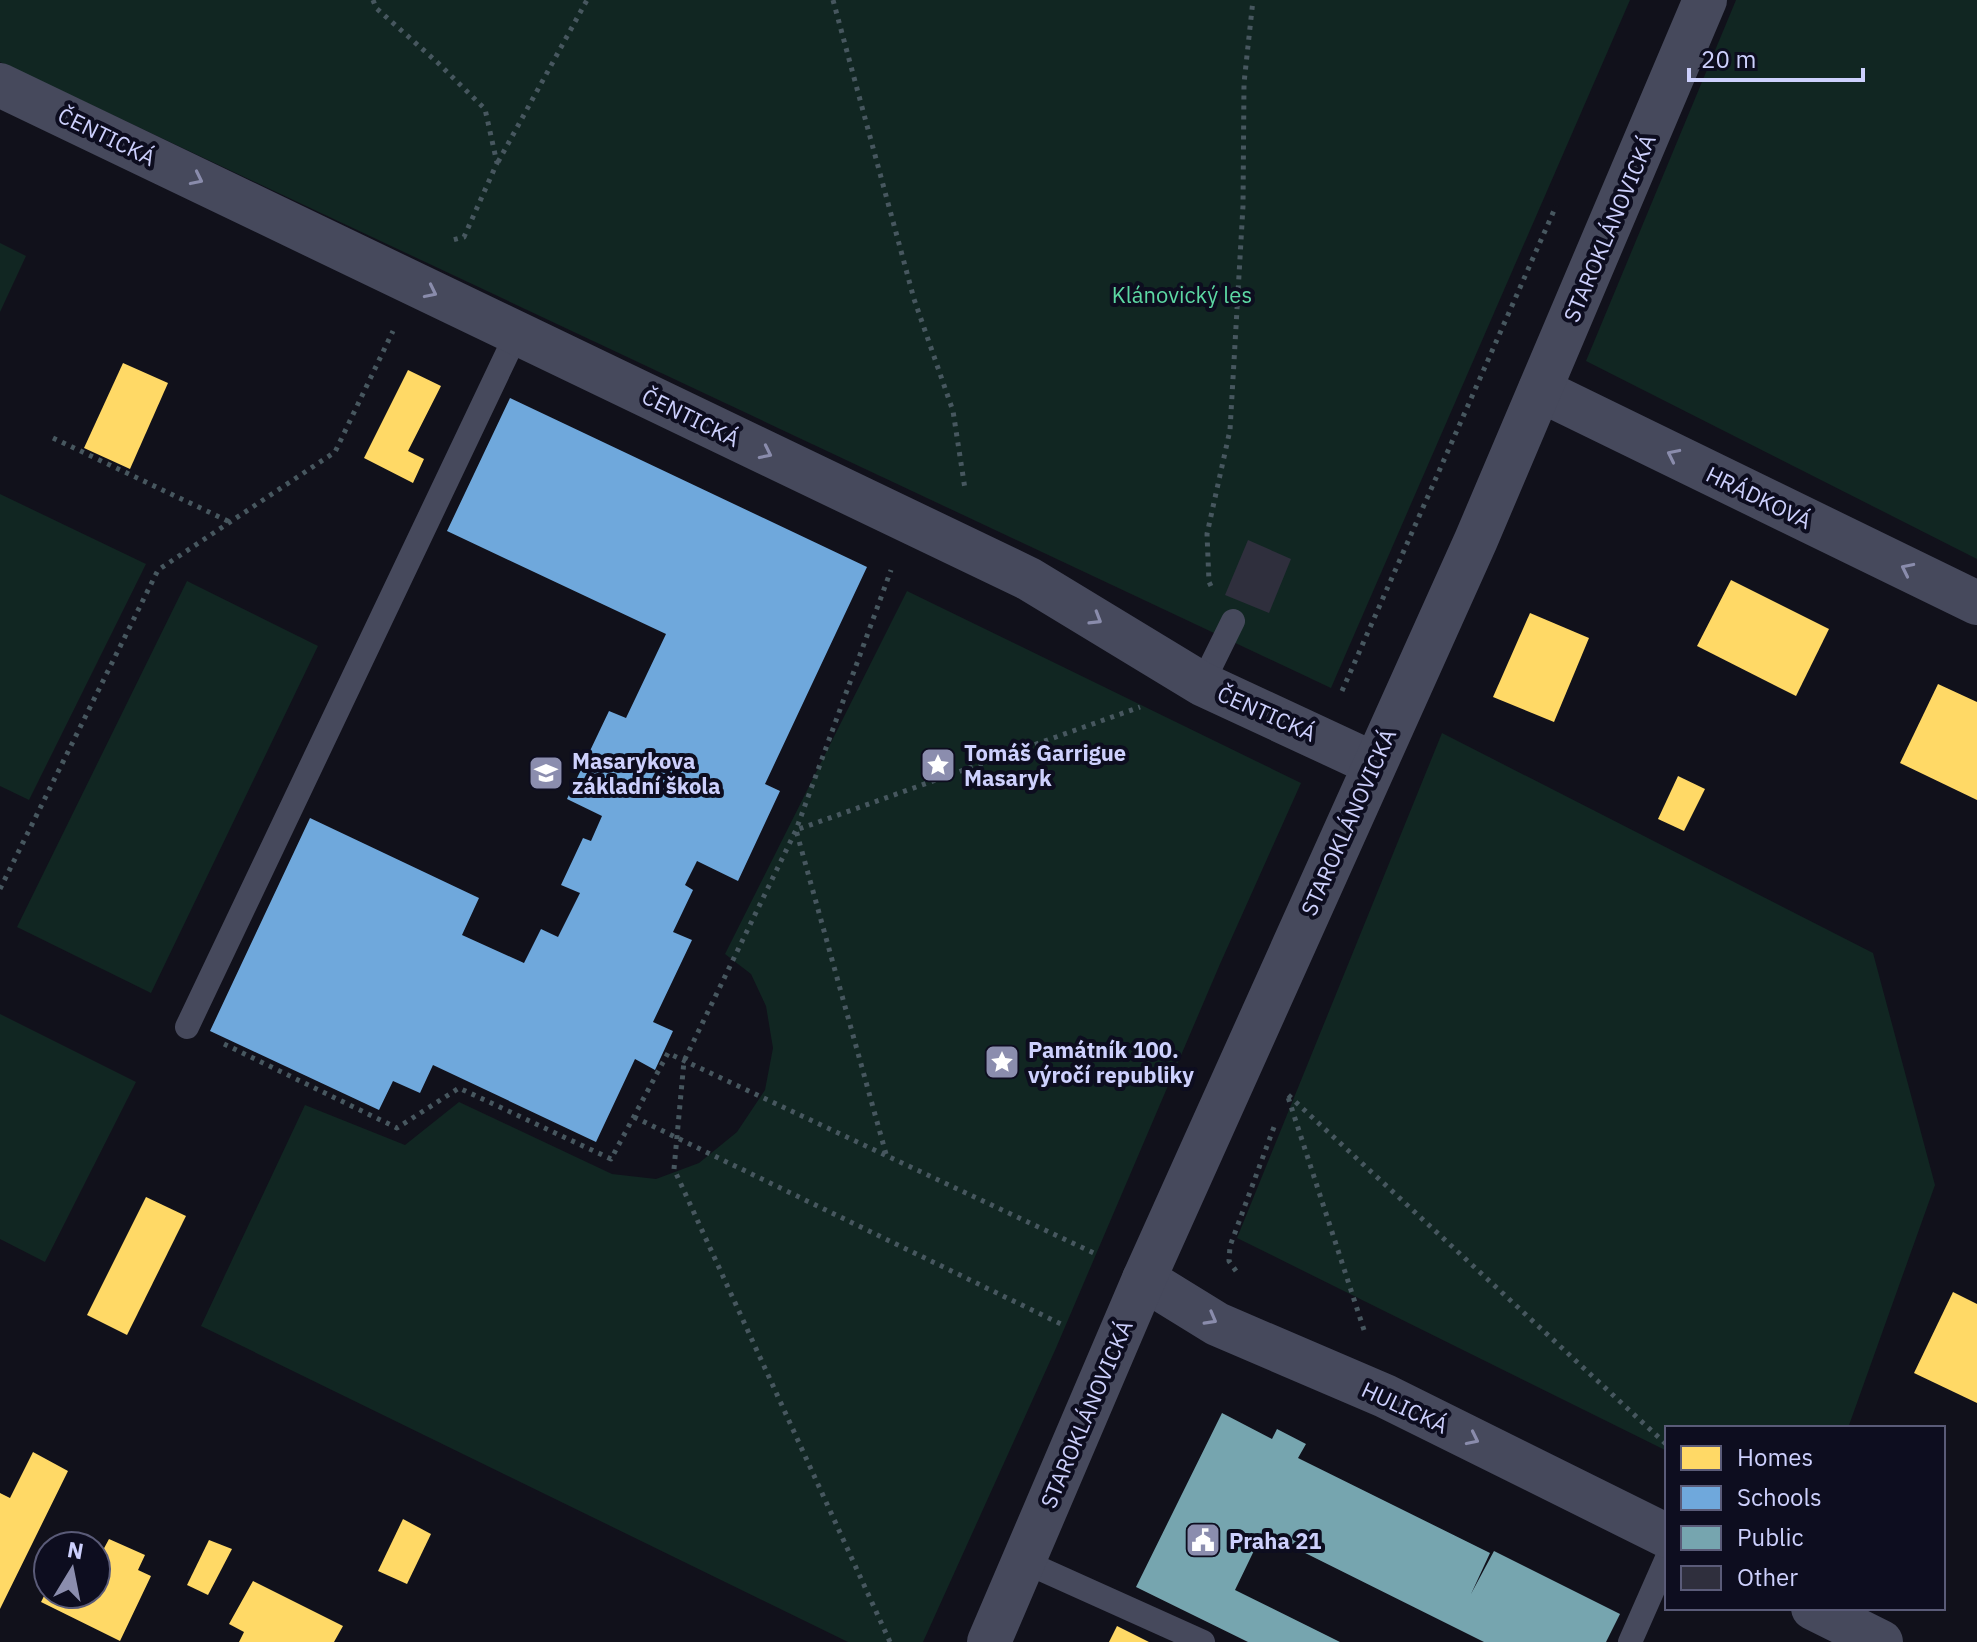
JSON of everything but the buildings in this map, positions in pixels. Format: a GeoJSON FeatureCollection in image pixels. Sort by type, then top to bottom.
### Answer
{"type":"FeatureCollection","features":[{"type":"Feature","properties":{"kind":"street","name":"STAROKLÁNOVICKÁ"},"geometry":{"type":"LineString","coordinates":[[989,1642],[1144,1279],[1540,390],[1705,0]]}},
{"type":"Feature","properties":{"kind":"street","name":"ČENTICKÁ"},"geometry":{"type":"LineString","coordinates":[[0,85],[1029,579],[1202,684],[1374,764]]}},
{"type":"Feature","properties":{"kind":"street","name":"HRÁDKOVÁ"},"geometry":{"type":"LineString","coordinates":[[1540,390],[1977,603]]}},
{"type":"Feature","properties":{"kind":"street","name":"HULICKÁ"},"geometry":{"type":"LineString","coordinates":[[1144,1279],[1217,1324],[1385,1396],[1665,1535]]}},
{"type":"Feature","properties":{"kind":"street"},"geometry":{"type":"LineString","coordinates":[[1817,1610],[1881,1642]]}},
{"type":"Feature","properties":{"kind":"lane"},"geometry":{"type":"LineString","coordinates":[[187,1027],[517,333]]}},
{"type":"Feature","properties":{"kind":"lane"},"geometry":{"type":"LineString","coordinates":[[1202,684],[1233,621]]}},
{"type":"Feature","properties":{"kind":"lane"},"geometry":{"type":"LineString","coordinates":[[1023,1561],[1203,1642]]}},
{"type":"Feature","properties":{"kind":"lane"},"geometry":{"type":"LineString","coordinates":[[1630,1642],[1665,1563]]}},
{"type":"Feature","properties":{"kind":"path"},"geometry":{"type":"LineString","coordinates":[[373,0],[376,8],[485,109],[497,163]]}},
{"type":"Feature","properties":{"kind":"path"},"geometry":{"type":"LineString","coordinates":[[371,263],[464,237],[497,163],[587,0]]}},
{"type":"Feature","properties":{"kind":"path"},"geometry":{"type":"LineString","coordinates":[[833,0],[914,299],[953,411],[966,499],[961,546]]}},
{"type":"Feature","properties":{"kind":"path"},"geometry":{"type":"LineString","coordinates":[[1233,621],[1209,582],[1207,534],[1230,430],[1243,206],[1244,83],[1253,0]]}},
{"type":"Feature","properties":{"kind":"path"},"geometry":{"type":"LineString","coordinates":[[1341,693],[1562,193]]}},
{"type":"Feature","properties":{"kind":"path"},"geometry":{"type":"LineString","coordinates":[[0,889],[158,570],[335,452],[396,325]]}},
{"type":"Feature","properties":{"kind":"path"},"geometry":{"type":"LineString","coordinates":[[53,438],[231,523]]}},
{"type":"Feature","properties":{"kind":"path"},"geometry":{"type":"LineString","coordinates":[[890,1642],[674,1169],[684,1061],[796,830],[894,562]]}},
{"type":"Feature","properties":{"kind":"path"},"geometry":{"type":"LineString","coordinates":[[796,830],[1142,706]]}},
{"type":"Feature","properties":{"kind":"path"},"geometry":{"type":"LineString","coordinates":[[796,830],[886,1155]]}},
{"type":"Feature","properties":{"kind":"path"},"geometry":{"type":"LineString","coordinates":[[187,1027],[397,1128],[459,1088],[611,1159],[668,1053],[1096,1254]]}},
{"type":"Feature","properties":{"kind":"path"},"geometry":{"type":"LineString","coordinates":[[1385,1396],[1287,1094],[1665,1443]]}},
{"type":"Feature","properties":{"kind":"path"},"geometry":{"type":"LineString","coordinates":[[634,1117],[1065,1326]]}},
{"type":"Feature","properties":{"kind":"green space","name":"Klánovický les"},"geometry":{"type":"Polygon","coordinates":[[[0,0],[1630,0],[1331,688],[0,62],[0,0]]]}},
{"type":"Feature","properties":{"kind":"green space"},"geometry":{"type":"Polygon","coordinates":[[[1736,0],[1977,0],[1977,559],[1586,361],[1736,0]]]}},
{"type":"Feature","properties":{"kind":"green space"},"geometry":{"type":"Polygon","coordinates":[[[0,243],[26,256],[0,312],[0,243]]]}},
{"type":"Feature","properties":{"kind":"green space"},"geometry":{"type":"Polygon","coordinates":[[[0,494],[146,564],[29,800],[0,786],[0,494]]]}},
{"type":"Feature","properties":{"kind":"green space"},"geometry":{"type":"Polygon","coordinates":[[[187,581],[318,646],[151,993],[17,927],[187,581]]]}},
{"type":"Feature","properties":{"kind":"green space"},"geometry":{"type":"Polygon","coordinates":[[[907,591],[1301,783],[1056,1348],[923,1642],[848,1642],[201,1326],[305,1105],[405,1145],[459,1102],[612,1174],[656,1179],[699,1163],[737,1132],[765,1090],[773,1048],[766,1006],[751,974],[725,954],[907,591]]]}},
{"type":"Feature","properties":{"kind":"green space"},"geometry":{"type":"Polygon","coordinates":[[[1442,733],[1873,953],[1935,1185],[1849,1426],[1665,1426],[1665,1450],[1237,1238],[1442,733]]]}},
{"type":"Feature","properties":{"kind":"green space"},"geometry":{"type":"Polygon","coordinates":[[[0,1014],[136,1082],[45,1262],[0,1239],[0,1014]]]}},
{"type":"Feature","properties":{"kind":"place","name":"Tomáš Garrigue Masaryk"},"geometry":{"type":"Point","coordinates":[938,765]}},
{"type":"Feature","properties":{"kind":"place","name":"Masarykova základní škola"},"geometry":{"type":"Point","coordinates":[546,773]}},
{"type":"Feature","properties":{"kind":"place","name":"Památník 100. výročí republiky"},"geometry":{"type":"Point","coordinates":[1002,1062]}},
{"type":"Feature","properties":{"kind":"place","name":"Praha 21"},"geometry":{"type":"Point","coordinates":[1203,1540]}}]}
